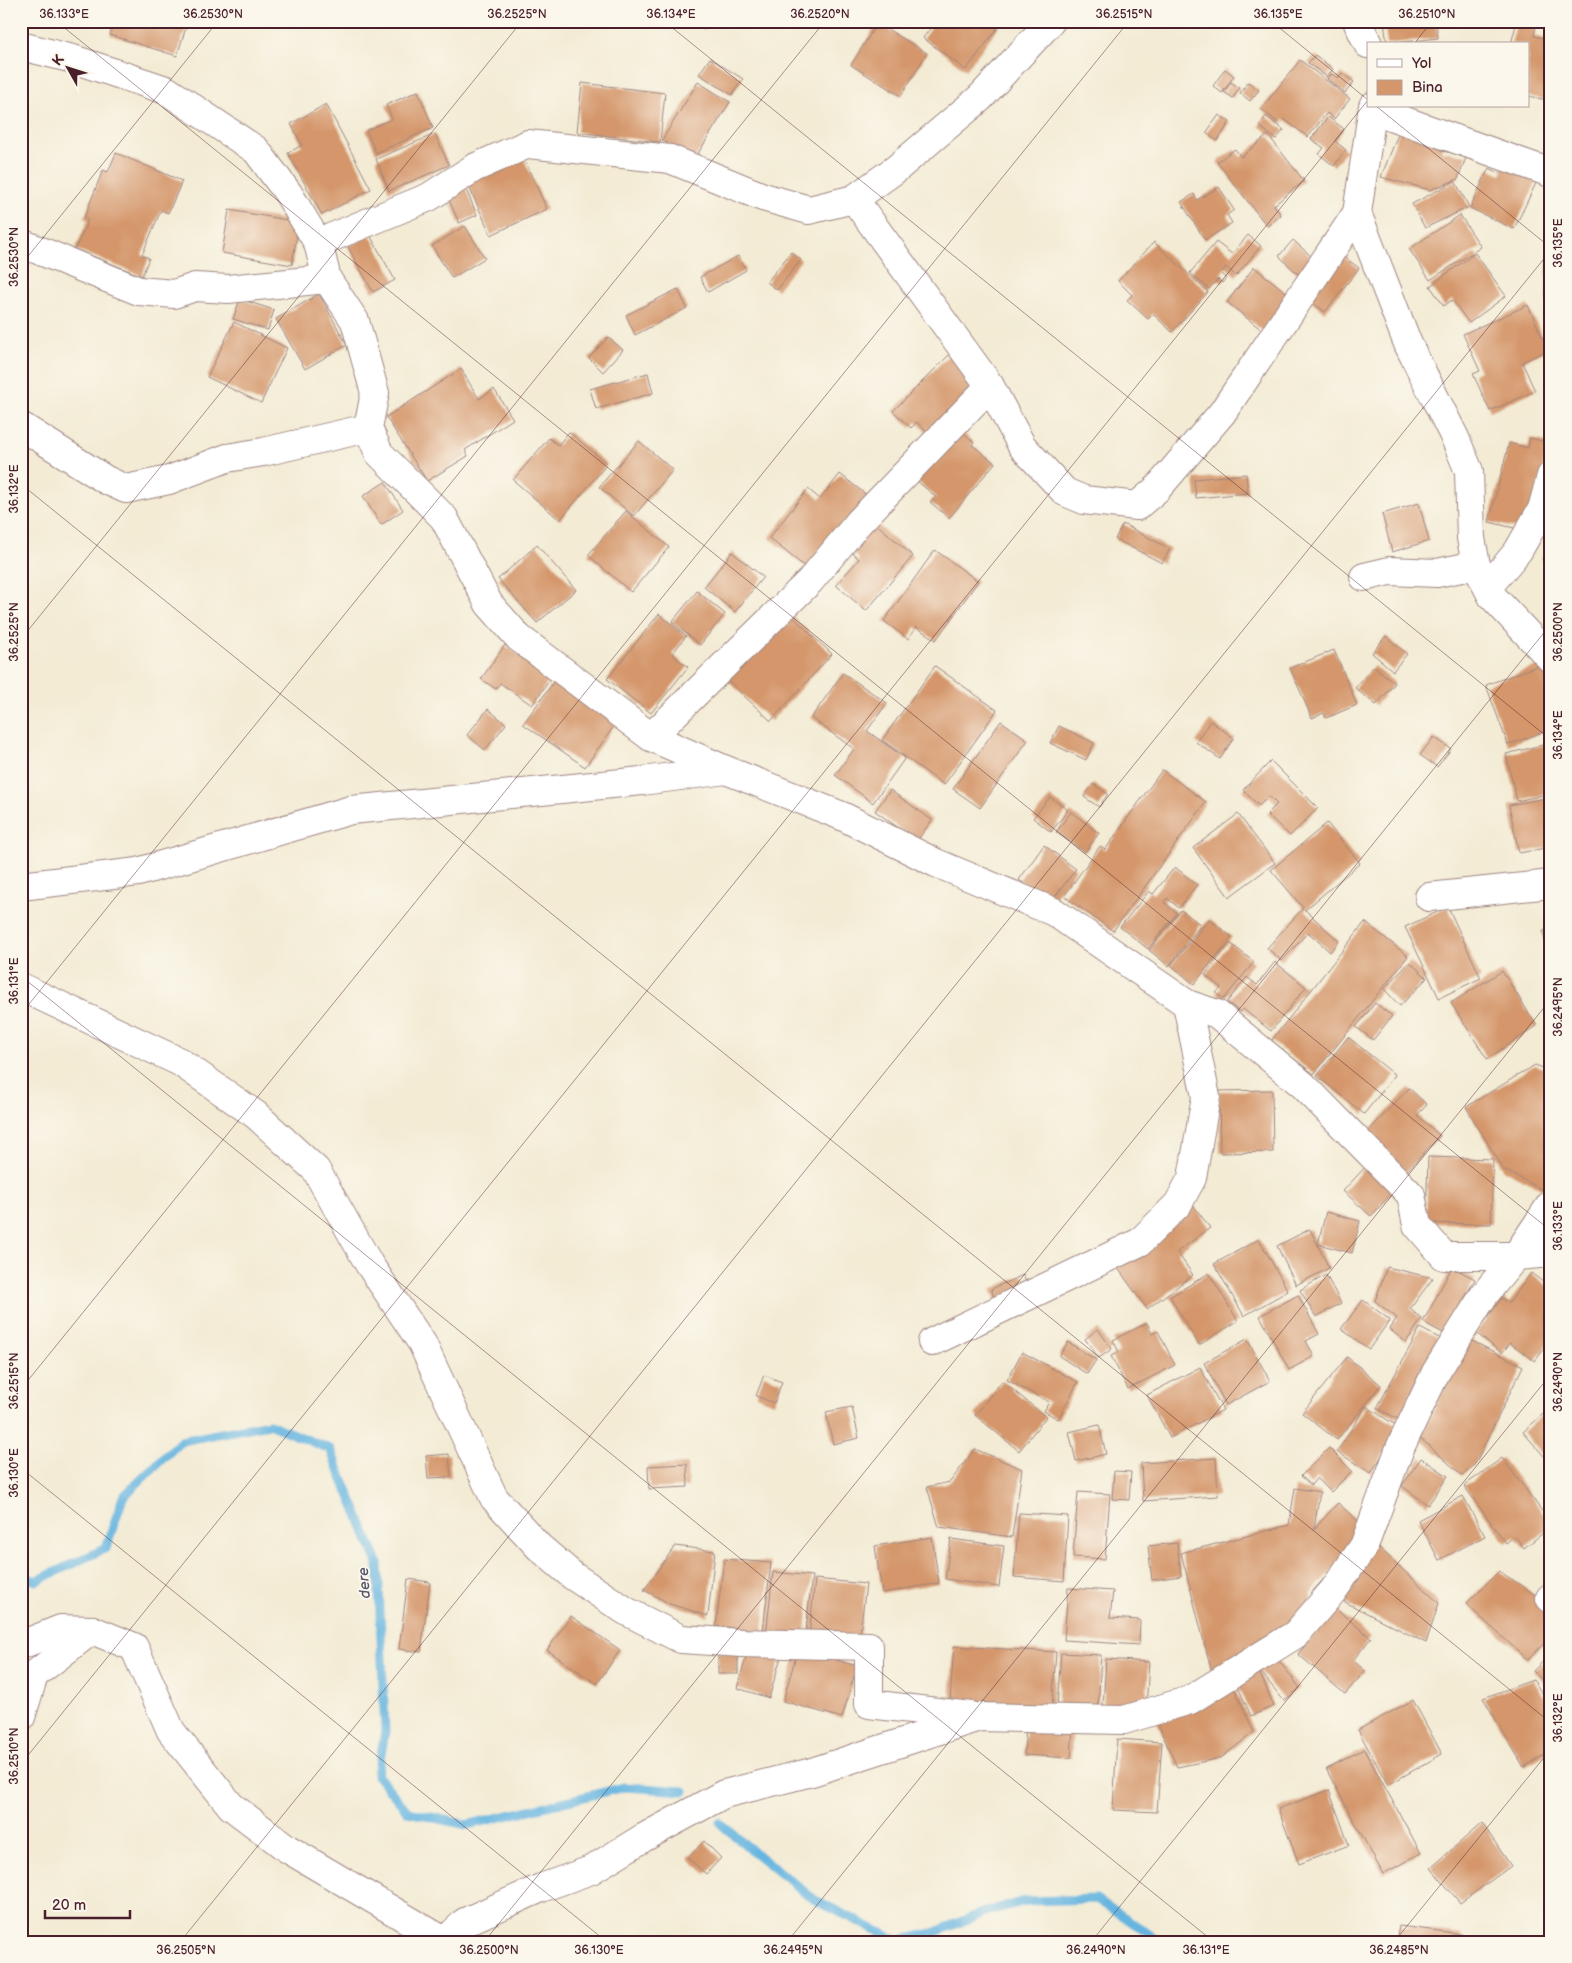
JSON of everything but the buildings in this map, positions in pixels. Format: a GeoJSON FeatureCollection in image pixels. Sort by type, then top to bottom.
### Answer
{"type":"FeatureCollection","features":[{"type":"Feature","properties":{"kind":"street"},"geometry":{"type":"LineString","coordinates":[[318,243],[429,197],[474,168],[528,144],[670,159],[763,196],[809,210],[854,200],[896,169],[980,98],[1051,21]]}},
{"type":"Feature","properties":{"kind":"street"},"geometry":{"type":"LineString","coordinates":[[1357,21],[1367,42]]}},
{"type":"Feature","properties":{"kind":"street"},"geometry":{"type":"LineString","coordinates":[[21,46],[73,59],[166,90],[256,150],[288,193],[318,243],[321,262],[327,279],[354,321],[374,393],[368,428],[379,453],[444,518],[489,604],[519,638],[651,737],[726,770],[842,816],[936,863],[1054,912],[1188,1004],[1217,1014],[1303,1085],[1411,1195],[1417,1226],[1444,1256],[1516,1256],[1551,1253]]}},
{"type":"Feature","properties":{"kind":"street"},"geometry":{"type":"LineString","coordinates":[[854,200],[990,386],[1022,446],[1065,492],[1084,500],[1136,506],[1157,489],[1222,413],[1357,213],[1374,108],[1551,173]]}},
{"type":"Feature","properties":{"kind":"street"},"geometry":{"type":"LineString","coordinates":[[1357,213],[1408,344],[1455,438],[1469,471],[1470,538],[1482,576],[1492,596],[1551,659]]}},
{"type":"Feature","properties":{"kind":"street"},"geometry":{"type":"LineString","coordinates":[[21,243],[138,291],[174,294],[195,286],[228,289],[327,279]]}},
{"type":"Feature","properties":{"kind":"street"},"geometry":{"type":"LineString","coordinates":[[651,737],[810,581],[859,522],[990,386]]}},
{"type":"Feature","properties":{"kind":"street"},"geometry":{"type":"LineString","coordinates":[[21,426],[106,480],[126,489],[169,480],[227,458],[263,452],[368,428]]}},
{"type":"Feature","properties":{"kind":"street"},"geometry":{"type":"LineString","coordinates":[[1364,577],[1389,570],[1482,576],[1518,551],[1542,509],[1551,476]]}},
{"type":"Feature","properties":{"kind":"street"},"geometry":{"type":"LineString","coordinates":[[21,886],[138,872],[351,810],[642,781],[726,770]]}},
{"type":"Feature","properties":{"kind":"street"},"geometry":{"type":"LineString","coordinates":[[1429,896],[1551,884]]}},
{"type":"Feature","properties":{"kind":"street"},"geometry":{"type":"LineString","coordinates":[[21,987],[180,1062],[256,1115],[316,1170],[369,1264],[422,1344],[494,1498],[538,1547],[573,1576],[626,1611],[681,1639],[742,1643],[869,1646],[869,1704],[980,1717],[1124,1720],[1190,1700],[1296,1634],[1334,1591],[1364,1546],[1400,1448],[1436,1372],[1484,1295],[1516,1256],[1551,1204]]}},
{"type":"Feature","properties":{"kind":"street"},"geometry":{"type":"LineString","coordinates":[[932,1342],[1140,1242],[1178,1204],[1192,1178],[1206,1097],[1188,1004]]}},
{"type":"Feature","properties":{"kind":"street"},"geometry":{"type":"LineString","coordinates":[[21,1645],[61,1629],[92,1630],[134,1647],[171,1731],[231,1806],[288,1849],[444,1942],[465,1922],[541,1888],[591,1870],[643,1838],[724,1794],[812,1772],[980,1717]]}},
{"type":"Feature","properties":{"kind":"street"},"geometry":{"type":"LineString","coordinates":[[21,1717],[34,1674],[92,1630]]}},
{"type":"Feature","properties":{"kind":"waterway","name":"dere"},"geometry":{"type":"LineString","coordinates":[[21,1575],[36,1581],[106,1548],[123,1497],[181,1441],[269,1424],[330,1449],[378,1563],[385,1732],[377,1775],[408,1812],[467,1825],[625,1787],[684,1791]]}},
{"type":"Feature","properties":{"kind":"waterway"},"geometry":{"type":"LineString","coordinates":[[720,1823],[815,1900],[898,1941],[933,1933],[985,1912],[1025,1901],[1096,1899],[1149,1933],[1159,1942]]}}]}
